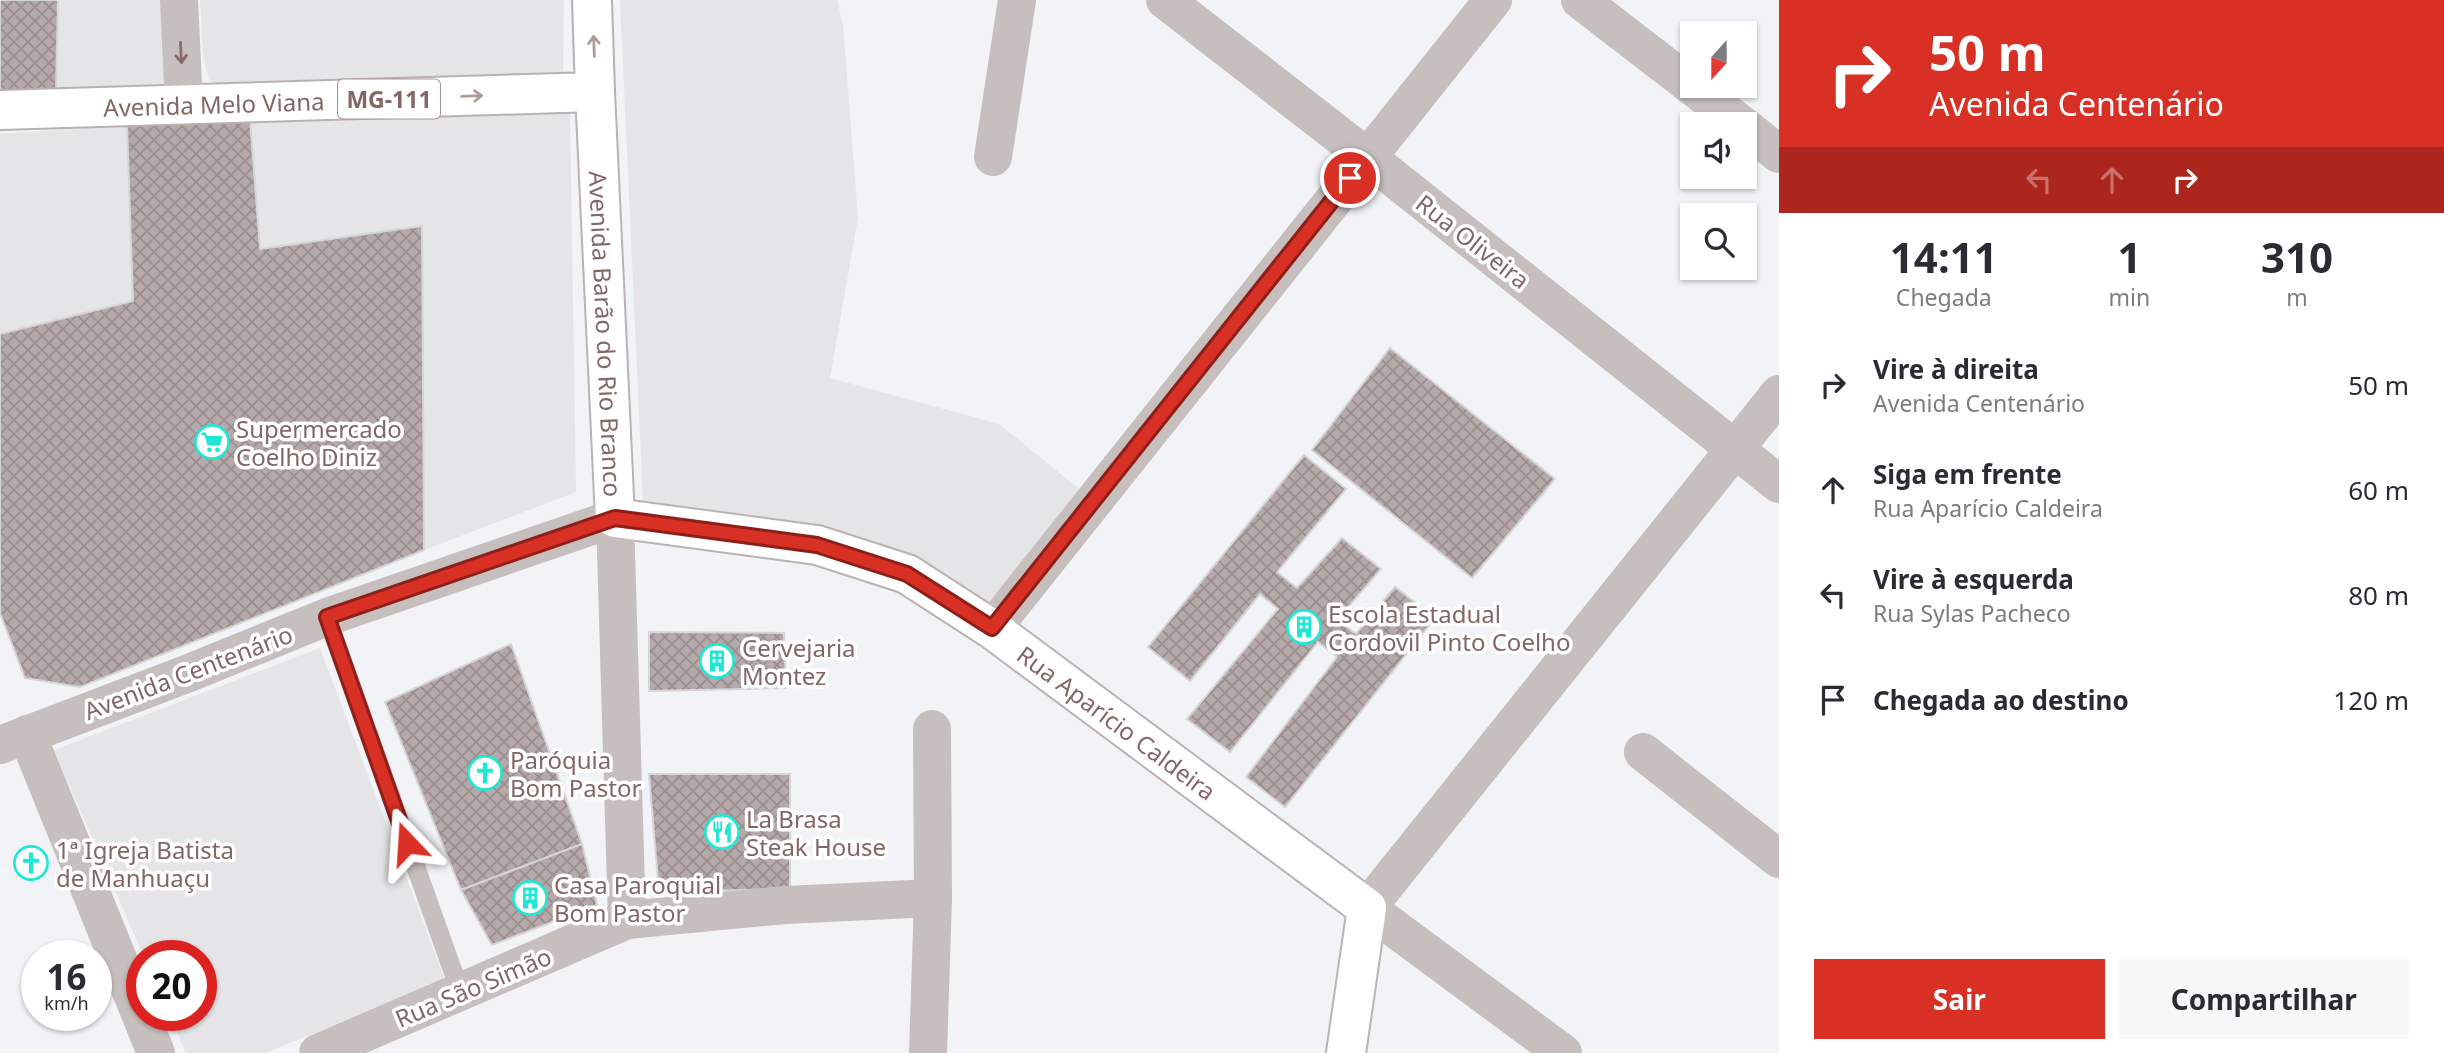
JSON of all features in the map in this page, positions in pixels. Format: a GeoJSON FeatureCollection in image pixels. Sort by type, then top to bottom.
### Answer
{"type":"FeatureCollection","features":[{"type":"Feature","properties":{"kind":"street"},"geometry":{"type":"LineString","coordinates":[[179,0],[184,105]]}},
{"type":"Feature","properties":{"kind":"street","name":"Avenida Barão do Rio Branco"},"geometry":{"type":"LineString","coordinates":[[592,0],[615,518],[627,920]]}},
{"type":"Feature","properties":{"kind":"street"},"geometry":{"type":"LineString","coordinates":[[993,157],[1017,0]]}},
{"type":"Feature","properties":{"kind":"street","name":"Rua Oliveira"},"geometry":{"type":"LineString","coordinates":[[1165,0],[1779,484]]}},
{"type":"Feature","properties":{"kind":"street"},"geometry":{"type":"LineString","coordinates":[[992,628],[1493,0]]}},
{"type":"Feature","properties":{"kind":"street"},"geometry":{"type":"LineString","coordinates":[[1580,0],[1725,112]]}},
{"type":"Feature","properties":{"kind":"street","name":"Avenida Melo Viana"},"geometry":{"type":"LineString","coordinates":[[0,110],[595,92]]}},
{"type":"Feature","properties":{"kind":"street"},"geometry":{"type":"LineString","coordinates":[[1757,137],[1779,154]]}},
{"type":"Feature","properties":{"kind":"street"},"geometry":{"type":"LineString","coordinates":[[1346,1053],[1367,908],[1779,394]]}},
{"type":"Feature","properties":{"kind":"street","name":"Avenida Centenário"},"geometry":{"type":"LineString","coordinates":[[13,740],[327,617],[615,518]]}},
{"type":"Feature","properties":{"kind":"street","name":"Rua Aparício Caldeira"},"geometry":{"type":"LineString","coordinates":[[615,518],[817,545],[907,574],[992,628],[1563,1053]]}},
{"type":"Feature","properties":{"kind":"street"},"geometry":{"type":"LineString","coordinates":[[928,1053],[933,898],[932,729]]}},
{"type":"Feature","properties":{"kind":"street"},"geometry":{"type":"LineString","coordinates":[[13,740],[156,1053]]}},
{"type":"Feature","properties":{"kind":"street"},"geometry":{"type":"LineString","coordinates":[[1643,752],[1779,859]]}},
{"type":"Feature","properties":{"kind":"street","name":"Rua São Simão"},"geometry":{"type":"LineString","coordinates":[[318,1053],[461,994],[627,920],[785,905],[933,898]]}},
{"type":"Feature","properties":{"kind":"lane"},"geometry":{"type":"LineString","coordinates":[[327,617],[461,994]]}},
{"type":"Feature","properties":{"kind":"shaded area"},"geometry":{"type":"Polygon","coordinates":[[[0,0],[161,0],[166,87],[0,92],[0,0]]]}},
{"type":"Feature","properties":{"kind":"shaded area"},"geometry":{"type":"Polygon","coordinates":[[[200,0],[564,0],[563,73],[233,91],[209,80],[203,56],[200,0]]]}},
{"type":"Feature","properties":{"kind":"shaded area"},"geometry":{"type":"Polygon","coordinates":[[[620,0],[837,0],[843,25],[858,218],[830,378],[999,424],[1094,501],[992,629],[907,574],[644,522],[620,0]]]}},
{"type":"Feature","properties":{"kind":"shaded area"},"geometry":{"type":"Polygon","coordinates":[[[558,103],[570,114],[576,492],[424,550],[422,226],[260,249],[250,120],[558,103]]]}},
{"type":"Feature","properties":{"kind":"shaded area"},"geometry":{"type":"Polygon","coordinates":[[[127,125],[133,301],[0,334],[0,134],[127,125]]]}},
{"type":"Feature","properties":{"kind":"shaded area"},"geometry":{"type":"Polygon","coordinates":[[[320,648],[445,980],[265,1053],[186,1053],[176,1031],[217,1031],[217,940],[136,940],[54,750],[320,648]]]}},
{"type":"Feature","properties":{"kind":"building"},"geometry":{"type":"Polygon","coordinates":[[[0,0],[58,0],[56,91],[0,92],[0,0]]]}},
{"type":"Feature","properties":{"kind":"building","name":"Supermercado Coelho Diniz"},"geometry":{"type":"Polygon","coordinates":[[[250,120],[260,249],[422,226],[424,550],[80,687],[25,678],[0,613],[0,334],[133,301],[127,125],[250,120]]]}},
{"type":"Feature","properties":{"kind":"building"},"geometry":{"type":"Polygon","coordinates":[[[1390,348],[1555,479],[1472,578],[1312,450],[1390,348]]]}},
{"type":"Feature","properties":{"kind":"building","name":"Escola Estadual Cordovil Pinto Coelho"},"geometry":{"type":"Polygon","coordinates":[[[1304,455],[1346,489],[1277,572],[1297,588],[1342,538],[1381,569],[1337,620],[1356,634],[1395,587],[1435,618],[1285,807],[1246,777],[1337,657],[1318,642],[1230,752],[1187,719],[1278,609],[1260,594],[1190,681],[1148,647],[1304,455]]]}},
{"type":"Feature","properties":{"kind":"building","name":"Cervejaria Montez"},"geometry":{"type":"Polygon","coordinates":[[[649,632],[784,633],[786,688],[649,691],[649,632]]]}},
{"type":"Feature","properties":{"kind":"building","name":"Paróquia Bom Pastor"},"geometry":{"type":"Polygon","coordinates":[[[511,644],[582,844],[461,890],[385,702],[511,644]]]}},
{"type":"Feature","properties":{"kind":"building","name":"La Brasa Steak House"},"geometry":{"type":"Polygon","coordinates":[[[649,774],[790,774],[790,889],[659,892],[649,774]]]}},
{"type":"Feature","properties":{"kind":"building","name":"Casa Paroquial Bom Pastor"},"geometry":{"type":"Polygon","coordinates":[[[582,844],[597,905],[492,945],[461,890],[582,844]]]}},
{"type":"Feature","properties":{"kind":"place","name":"Supermercado Coelho Diniz"},"geometry":{"type":"Point","coordinates":[212,442]}},
{"type":"Feature","properties":{"kind":"place","name":"Escola Estadual Cordovil Pinto Coelho"},"geometry":{"type":"Point","coordinates":[1304,627]}},
{"type":"Feature","properties":{"kind":"place","name":"Cervejaria Montez"},"geometry":{"type":"Point","coordinates":[717,661]}},
{"type":"Feature","properties":{"kind":"place","name":"Paróquia Bom Pastor"},"geometry":{"type":"Point","coordinates":[485,773]}},
{"type":"Feature","properties":{"kind":"place","name":"La Brasa Steak House"},"geometry":{"type":"Point","coordinates":[722,832]}},
{"type":"Feature","properties":{"kind":"place","name":"1ª Igreja Batista de Manhuaçu"},"geometry":{"type":"Point","coordinates":[31,863]}},
{"type":"Feature","properties":{"kind":"place","name":"Casa Paroquial Bom Pastor"},"geometry":{"type":"Point","coordinates":[530,898]}},
{"type":"Feature","properties":{"kind":"route"},"geometry":{"type":"LineString","coordinates":[[407,843],[327,617],[615,518],[817,545],[907,574],[992,628],[1350,178]]}}]}
